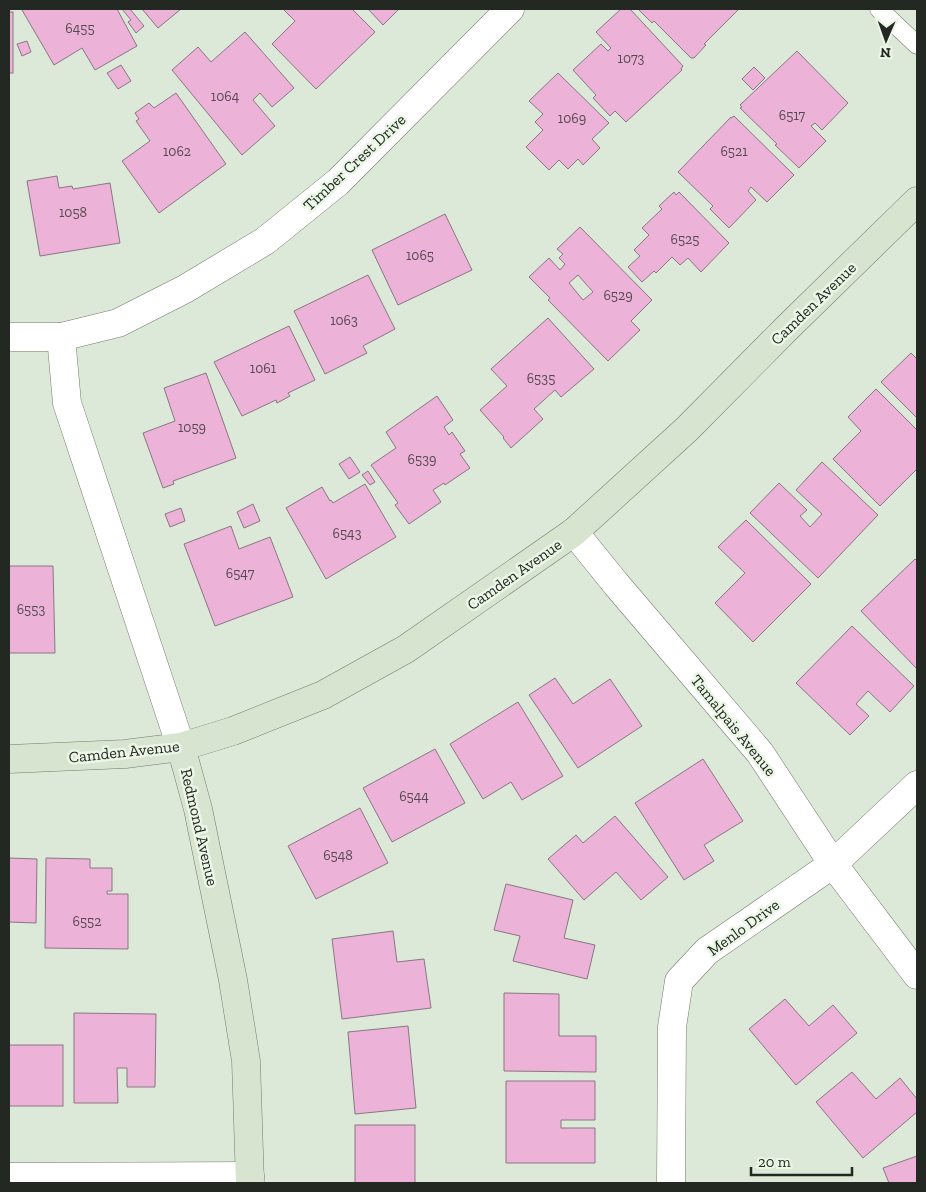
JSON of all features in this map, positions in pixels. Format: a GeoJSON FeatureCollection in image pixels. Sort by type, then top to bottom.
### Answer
{"type":"FeatureCollection","features":[{"type":"Feature","properties":{"kind":"street","name":"Timber Crest Drive"},"geometry":{"type":"LineString","coordinates":[[9,337],[60,337],[118,323],[186,290],[265,241],[338,182],[510,9]]}},
{"type":"Feature","properties":{"kind":"street","name":"Camden Avenue"},"geometry":{"type":"LineString","coordinates":[[9,759],[125,754],[181,747],[233,731],[323,695],[406,649],[574,532],[687,429],[917,201]]}},
{"type":"Feature","properties":{"kind":"street","name":"Redmond Avenue"},"geometry":{"type":"LineString","coordinates":[[60,337],[67,403],[181,747],[198,809],[234,980],[246,1061],[250,1179]]}},
{"type":"Feature","properties":{"kind":"street","name":"Tamalpais Avenue"},"geometry":{"type":"LineString","coordinates":[[574,532],[760,753],[833,864],[917,975]]}},
{"type":"Feature","properties":{"kind":"street","name":"Menlo Drive"},"geometry":{"type":"LineString","coordinates":[[671,1183],[672,1027],[679,981],[707,951],[833,864],[917,785]]}},
{"type":"Feature","properties":{"kind":"street"},"geometry":{"type":"LineString","coordinates":[[9,1177],[250,1179]]}},
{"type":"Feature","properties":{"kind":"lane"},"geometry":{"type":"LineString","coordinates":[[889,12],[917,45]]}},
{"type":"Feature","properties":{"kind":"building"},"geometry":{"type":"Polygon","coordinates":[[[117,9],[137,46],[95,70],[82,48],[54,65],[22,10],[117,9]]]}},
{"type":"Feature","properties":{"kind":"building"},"geometry":{"type":"Polygon","coordinates":[[[122,9],[130,9],[144,26],[136,33],[128,22],[131,20],[122,9]]]}},
{"type":"Feature","properties":{"kind":"building"},"geometry":{"type":"Polygon","coordinates":[[[142,9],[181,9],[158,28],[142,9]]]}},
{"type":"Feature","properties":{"kind":"building"},"geometry":{"type":"Polygon","coordinates":[[[283,9],[352,9],[375,32],[316,89],[272,44],[295,21],[283,9]]]}},
{"type":"Feature","properties":{"kind":"building"},"geometry":{"type":"Polygon","coordinates":[[[368,9],[399,9],[383,25],[368,9]]]}},
{"type":"Feature","properties":{"kind":"building"},"geometry":{"type":"Polygon","coordinates":[[[621,9],[630,9],[683,66],[682,70],[626,122],[615,111],[610,116],[593,98],[596,95],[573,70],[601,44],[608,51],[611,48],[596,32],[621,9]]]}},
{"type":"Feature","properties":{"kind":"building"},"geometry":{"type":"Polygon","coordinates":[[[638,9],[739,9],[704,44],[706,45],[694,58],[691,58],[654,21],[652,23],[638,9]]]}},
{"type":"Feature","properties":{"kind":"building"},"geometry":{"type":"Polygon","coordinates":[[[9,12],[13,12],[13,73],[9,73],[9,12]]]}},
{"type":"Feature","properties":{"kind":"building"},"geometry":{"type":"Polygon","coordinates":[[[245,32],[294,88],[272,107],[260,93],[253,100],[275,126],[242,155],[172,70],[198,47],[211,62],[245,32]]]}},
{"type":"Feature","properties":{"kind":"building"},"geometry":{"type":"Polygon","coordinates":[[[27,41],[31,52],[22,56],[17,44],[27,41]]]}},
{"type":"Feature","properties":{"kind":"building"},"geometry":{"type":"Polygon","coordinates":[[[797,51],[848,103],[822,130],[815,123],[811,126],[826,141],[799,168],[740,108],[742,107],[740,105],[797,51]]]}},
{"type":"Feature","properties":{"kind":"building"},"geometry":{"type":"Polygon","coordinates":[[[121,65],[131,81],[118,89],[107,73],[121,65]]]}},
{"type":"Feature","properties":{"kind":"building"},"geometry":{"type":"Polygon","coordinates":[[[754,67],[765,78],[753,90],[742,79],[754,67]]]}},
{"type":"Feature","properties":{"kind":"building"},"geometry":{"type":"Polygon","coordinates":[[[558,73],[609,123],[592,139],[600,148],[583,165],[578,159],[568,169],[559,160],[549,170],[526,147],[543,130],[535,122],[543,114],[529,101],[558,73]]]}},
{"type":"Feature","properties":{"kind":"building"},"geometry":{"type":"Polygon","coordinates":[[[176,93],[226,164],[159,213],[122,161],[150,141],[136,121],[139,119],[135,113],[149,103],[154,108],[176,93]]]}},
{"type":"Feature","properties":{"kind":"building"},"geometry":{"type":"Polygon","coordinates":[[[734,116],[794,175],[767,202],[751,187],[748,191],[756,200],[729,228],[710,209],[713,206],[678,172],[734,116]]]}},
{"type":"Feature","properties":{"kind":"building"},"geometry":{"type":"Polygon","coordinates":[[[57,176],[59,188],[72,186],[73,189],[110,183],[120,243],[40,256],[27,181],[57,176]]]}},
{"type":"Feature","properties":{"kind":"building"},"geometry":{"type":"Polygon","coordinates":[[[674,192],[676,195],[679,192],[729,243],[701,272],[688,258],[680,265],[672,257],[656,273],[654,271],[642,282],[628,267],[640,256],[634,250],[649,235],[642,228],[662,209],[659,206],[674,192]]]}},
{"type":"Feature","properties":{"kind":"building"},"geometry":{"type":"Polygon","coordinates":[[[445,214],[472,270],[398,305],[372,250],[445,214]]]}},
{"type":"Feature","properties":{"kind":"building"},"geometry":{"type":"Polygon","coordinates":[[[580,227],[652,300],[631,321],[640,330],[608,361],[548,300],[550,298],[529,277],[549,258],[560,270],[565,264],[559,258],[563,254],[557,249],[580,227]],[[578,275],[569,283],[583,300],[593,292],[578,275]]]}},
{"type":"Feature","properties":{"kind":"building"},"geometry":{"type":"Polygon","coordinates":[[[368,275],[395,329],[363,346],[367,353],[325,374],[294,311],[368,275]]]}},
{"type":"Feature","properties":{"kind":"building"},"geometry":{"type":"Polygon","coordinates":[[[548,318],[594,369],[561,397],[555,390],[534,409],[543,419],[511,448],[504,437],[480,410],[507,386],[491,369],[548,318]]]}},
{"type":"Feature","properties":{"kind":"building"},"geometry":{"type":"Polygon","coordinates":[[[289,326],[315,380],[288,393],[290,396],[277,403],[276,400],[242,416],[214,362],[289,326]]]}},
{"type":"Feature","properties":{"kind":"building"},"geometry":{"type":"Polygon","coordinates":[[[911,353],[917,359],[917,418],[881,382],[911,353]]]}},
{"type":"Feature","properties":{"kind":"building"},"geometry":{"type":"Polygon","coordinates":[[[206,373],[236,458],[173,481],[174,484],[163,488],[143,433],[175,421],[164,388],[206,373]]]}},
{"type":"Feature","properties":{"kind":"building"},"geometry":{"type":"Polygon","coordinates":[[[876,389],[917,430],[917,469],[880,506],[833,459],[861,431],[848,417],[876,389]]]}},
{"type":"Feature","properties":{"kind":"building"},"geometry":{"type":"Polygon","coordinates":[[[437,396],[453,420],[444,427],[449,435],[452,432],[465,451],[460,454],[470,468],[445,485],[444,483],[433,490],[441,502],[409,524],[395,505],[398,503],[371,465],[396,448],[386,432],[437,396]]]}},
{"type":"Feature","properties":{"kind":"building"},"geometry":{"type":"Polygon","coordinates":[[[350,457],[360,472],[349,479],[339,464],[350,457]]]}},
{"type":"Feature","properties":{"kind":"building"},"geometry":{"type":"Polygon","coordinates":[[[822,462],[878,515],[818,578],[750,513],[779,483],[807,510],[800,516],[810,527],[822,514],[796,490],[822,462]]]}},
{"type":"Feature","properties":{"kind":"building"},"geometry":{"type":"Polygon","coordinates":[[[368,471],[375,482],[370,485],[362,475],[368,471]]]}},
{"type":"Feature","properties":{"kind":"building"},"geometry":{"type":"Polygon","coordinates":[[[365,484],[396,537],[326,579],[286,508],[322,487],[333,503],[365,484]]]}},
{"type":"Feature","properties":{"kind":"building"},"geometry":{"type":"Polygon","coordinates":[[[253,504],[260,521],[244,528],[237,512],[253,504]]]}},
{"type":"Feature","properties":{"kind":"building"},"geometry":{"type":"Polygon","coordinates":[[[181,508],[185,521],[170,527],[165,514],[181,508]]]}},
{"type":"Feature","properties":{"kind":"building"},"geometry":{"type":"Polygon","coordinates":[[[746,520],[811,584],[753,642],[715,603],[745,573],[718,547],[746,520]]]}},
{"type":"Feature","properties":{"kind":"building"},"geometry":{"type":"Polygon","coordinates":[[[231,526],[239,549],[270,537],[293,597],[215,626],[184,544],[231,526]]]}},
{"type":"Feature","properties":{"kind":"building"},"geometry":{"type":"Polygon","coordinates":[[[915,559],[917,561],[917,669],[861,611],[915,559]]]}},
{"type":"Feature","properties":{"kind":"building"},"geometry":{"type":"Polygon","coordinates":[[[9,566],[53,566],[55,653],[9,653],[9,566]]]}},
{"type":"Feature","properties":{"kind":"building"},"geometry":{"type":"Polygon","coordinates":[[[852,626],[914,686],[890,712],[868,691],[856,704],[869,716],[850,735],[796,683],[852,626]]]}},
{"type":"Feature","properties":{"kind":"building"},"geometry":{"type":"Polygon","coordinates":[[[555,678],[573,704],[610,679],[642,726],[578,768],[529,695],[555,678]]]}},
{"type":"Feature","properties":{"kind":"building"},"geometry":{"type":"Polygon","coordinates":[[[518,702],[563,776],[522,800],[511,782],[483,799],[450,744],[518,702]]]}},
{"type":"Feature","properties":{"kind":"building"},"geometry":{"type":"Polygon","coordinates":[[[435,749],[465,803],[392,842],[363,788],[435,749]]]}},
{"type":"Feature","properties":{"kind":"building"},"geometry":{"type":"Polygon","coordinates":[[[703,759],[743,821],[704,845],[714,861],[684,880],[635,803],[703,759]]]}},
{"type":"Feature","properties":{"kind":"building"},"geometry":{"type":"Polygon","coordinates":[[[360,808],[388,863],[316,899],[288,846],[360,808]]]}},
{"type":"Feature","properties":{"kind":"building"},"geometry":{"type":"Polygon","coordinates":[[[615,816],[668,877],[641,900],[616,872],[584,900],[548,859],[576,835],[583,843],[615,816]]]}},
{"type":"Feature","properties":{"kind":"building"},"geometry":{"type":"Polygon","coordinates":[[[9,858],[37,859],[36,923],[9,922],[9,858]]]}},
{"type":"Feature","properties":{"kind":"building"},"geometry":{"type":"Polygon","coordinates":[[[46,858],[90,859],[90,868],[112,868],[112,891],[107,891],[107,894],[128,894],[128,949],[45,948],[46,858]]]}},
{"type":"Feature","properties":{"kind":"building"},"geometry":{"type":"Polygon","coordinates":[[[506,884],[573,900],[564,938],[595,945],[587,979],[513,961],[520,936],[494,930],[506,884]]]}},
{"type":"Feature","properties":{"kind":"building"},"geometry":{"type":"Polygon","coordinates":[[[393,931],[397,962],[424,959],[431,1008],[342,1019],[332,939],[393,931]]]}},
{"type":"Feature","properties":{"kind":"building"},"geometry":{"type":"Polygon","coordinates":[[[504,993],[559,994],[559,1036],[596,1036],[596,1072],[504,1071],[504,993]]]}},
{"type":"Feature","properties":{"kind":"building"},"geometry":{"type":"Polygon","coordinates":[[[785,999],[809,1026],[833,1005],[857,1033],[796,1085],[749,1029],[785,999]]]}},
{"type":"Feature","properties":{"kind":"building"},"geometry":{"type":"Polygon","coordinates":[[[74,1013],[156,1014],[155,1087],[127,1087],[127,1068],[117,1068],[118,1103],[74,1103],[74,1013]]]}},
{"type":"Feature","properties":{"kind":"building"},"geometry":{"type":"Polygon","coordinates":[[[408,1026],[416,1108],[355,1114],[348,1032],[408,1026]]]}},
{"type":"Feature","properties":{"kind":"building"},"geometry":{"type":"Polygon","coordinates":[[[9,1045],[63,1045],[63,1106],[9,1106],[9,1045]]]}},
{"type":"Feature","properties":{"kind":"building"},"geometry":{"type":"Polygon","coordinates":[[[852,1072],[876,1099],[900,1078],[917,1099],[917,1112],[863,1158],[816,1102],[852,1072]]]}},
{"type":"Feature","properties":{"kind":"building"},"geometry":{"type":"Polygon","coordinates":[[[506,1081],[595,1081],[595,1120],[561,1120],[561,1128],[595,1128],[595,1163],[506,1163],[506,1081]]]}},
{"type":"Feature","properties":{"kind":"building"},"geometry":{"type":"Polygon","coordinates":[[[355,1125],[415,1125],[415,1183],[355,1183],[355,1125]]]}},
{"type":"Feature","properties":{"kind":"building"},"geometry":{"type":"Polygon","coordinates":[[[917,1156],[917,1183],[889,1183],[883,1168],[917,1156]]]}}]}
